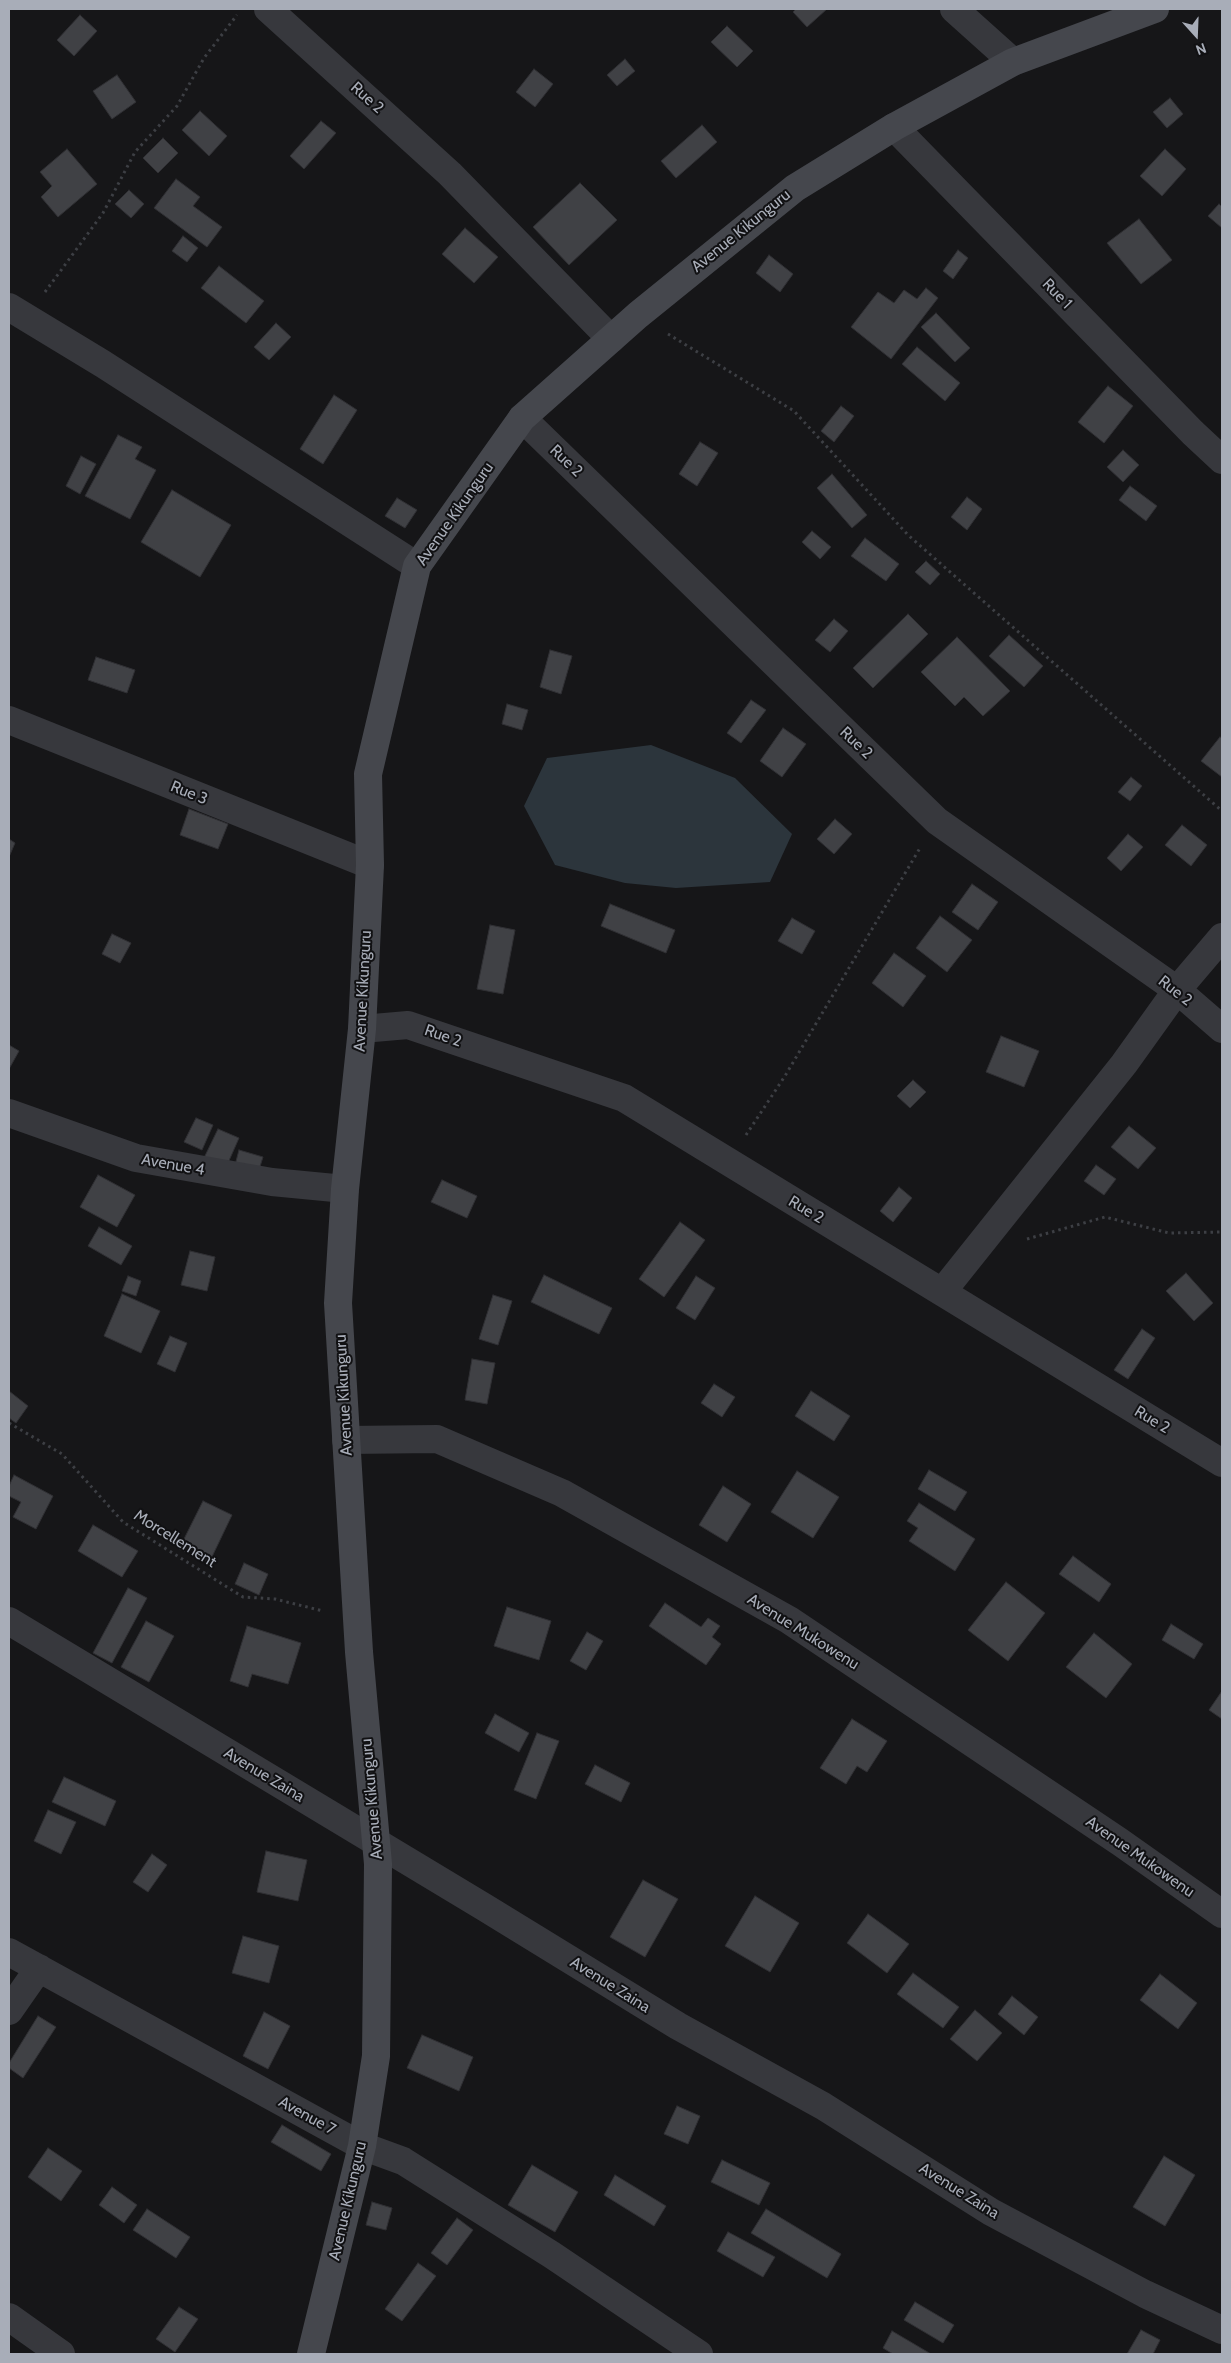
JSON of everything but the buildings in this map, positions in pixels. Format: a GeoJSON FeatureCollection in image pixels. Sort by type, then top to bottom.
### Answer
{"type":"FeatureCollection","features":[{"type":"Feature","properties":{"kind":"street","name":"Rue 2"},"geometry":{"type":"LineString","coordinates":[[268,9],[450,174],[611,339]]}},
{"type":"Feature","properties":{"kind":"street"},"geometry":{"type":"LineString","coordinates":[[954,9],[1013,62]]}},
{"type":"Feature","properties":{"kind":"street","name":"Avenue Kikunguru"},"geometry":{"type":"LineString","coordinates":[[311,2354],[362,2146],[376,2056],[378,1864],[358,1620],[338,1303],[345,1189],[362,1029],[370,865],[368,774],[417,566],[522,418],[638,315],[794,188],[894,126],[1013,62],[1155,9]]}},
{"type":"Feature","properties":{"kind":"street","name":"Rue 1"},"geometry":{"type":"LineString","coordinates":[[894,126],[1193,433],[1222,460]]}},
{"type":"Feature","properties":{"kind":"street"},"geometry":{"type":"LineString","coordinates":[[17,312],[103,364],[417,566]]}},
{"type":"Feature","properties":{"kind":"street","name":"Rue 2"},"geometry":{"type":"LineString","coordinates":[[522,418],[937,821],[1177,990],[1222,1029]]}},
{"type":"Feature","properties":{"kind":"street","name":"Rue 3"},"geometry":{"type":"LineString","coordinates":[[9,720],[370,865]]}},
{"type":"Feature","properties":{"kind":"street"},"geometry":{"type":"LineString","coordinates":[[942,1292],[1124,1064],[1177,990],[1222,938]]}},
{"type":"Feature","properties":{"kind":"street","name":"Rue 2"},"geometry":{"type":"LineString","coordinates":[[362,1029],[408,1025],[624,1098],[1222,1464]]}},
{"type":"Feature","properties":{"kind":"street","name":"Avenue 4"},"geometry":{"type":"LineString","coordinates":[[9,1113],[136,1158],[272,1182],[345,1189]]}},
{"type":"Feature","properties":{"kind":"street","name":"Avenue Mukowenu"},"geometry":{"type":"LineString","coordinates":[[346,1440],[437,1438],[562,1493],[789,1620],[1120,1842],[1222,1914]]}},
{"type":"Feature","properties":{"kind":"street","name":"Avenue Zaina"},"geometry":{"type":"LineString","coordinates":[[9,1621],[678,2026],[823,2106],[991,2212],[1145,2294],[1222,2330]]}},
{"type":"Feature","properties":{"kind":"street","name":"Avenue 7"},"geometry":{"type":"LineString","coordinates":[[9,1952],[362,2146],[403,2161],[552,2255],[698,2354]]}},
{"type":"Feature","properties":{"kind":"street"},"geometry":{"type":"LineString","coordinates":[[9,2011],[39,1968]]}},
{"type":"Feature","properties":{"kind":"street"},"geometry":{"type":"LineString","coordinates":[[9,2317],[62,2354]]}},
{"type":"Feature","properties":{"kind":"path"},"geometry":{"type":"LineString","coordinates":[[17,312],[58,276],[103,213],[135,152],[178,106],[204,58],[242,9]]}},
{"type":"Feature","properties":{"kind":"path"},"geometry":{"type":"LineString","coordinates":[[638,315],[794,411],[908,534],[1222,810]]}},
{"type":"Feature","properties":{"kind":"path"},"geometry":{"type":"LineString","coordinates":[[728,1163],[785,1076],[937,821]]}},
{"type":"Feature","properties":{"kind":"path"},"geometry":{"type":"LineString","coordinates":[[973,1252],[1105,1217],[1168,1233],[1222,1232]]}},
{"type":"Feature","properties":{"kind":"path","name":"Morcellement"},"geometry":{"type":"LineString","coordinates":[[9,1423],[62,1454],[123,1522],[243,1597],[275,1599],[358,1620]]}},
{"type":"Feature","properties":{"kind":"shaded area"},"geometry":{"type":"Polygon","coordinates":[[[651,745],[735,778],[792,834],[770,882],[676,888],[625,883],[555,865],[524,806],[547,758],[651,745]]]}}]}
